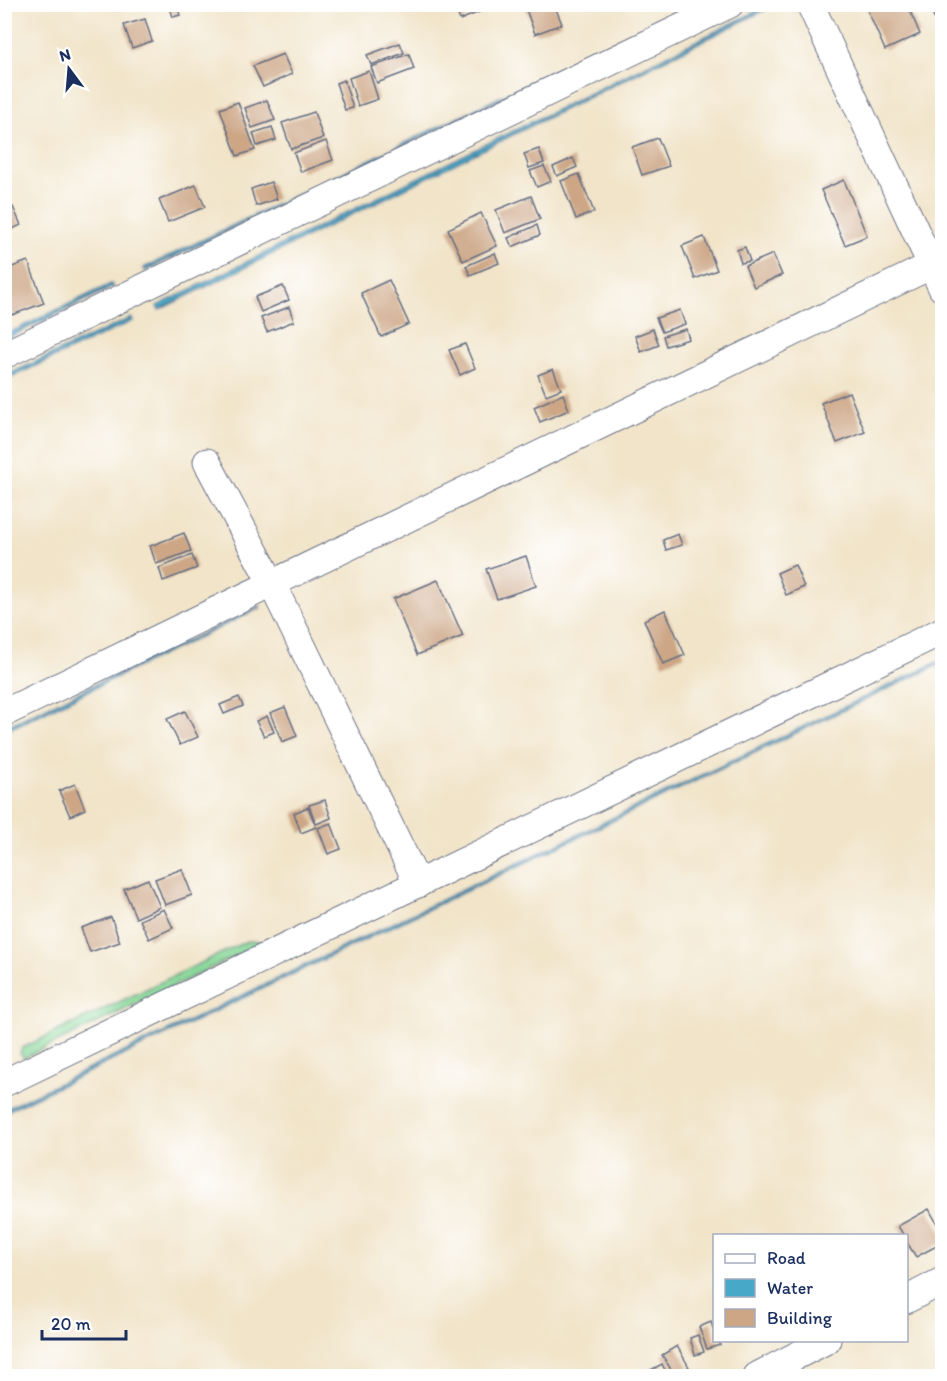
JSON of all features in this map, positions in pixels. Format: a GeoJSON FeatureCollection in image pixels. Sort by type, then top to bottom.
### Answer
{"type":"FeatureCollection","features":[{"type":"Feature","properties":{"kind":"street"},"geometry":{"type":"LineString","coordinates":[[4,355],[730,4]]}},
{"type":"Feature","properties":{"kind":"street"},"geometry":{"type":"LineString","coordinates":[[4,713],[272,584],[937,276],[810,4]]}},
{"type":"Feature","properties":{"kind":"street"},"geometry":{"type":"LineString","coordinates":[[207,462],[272,584],[418,884]]}},
{"type":"Feature","properties":{"kind":"street"},"geometry":{"type":"LineString","coordinates":[[6,1078],[418,884],[942,631]]}},
{"type":"Feature","properties":{"kind":"street"},"geometry":{"type":"LineString","coordinates":[[908,1299],[942,1281]]}},
{"type":"Feature","properties":{"kind":"street"},"geometry":{"type":"LineString","coordinates":[[757,1377],[825,1342]]}},
{"type":"Feature","properties":{"kind":"green space"},"geometry":{"type":"Polygon","coordinates":[[[247,941],[265,942],[24,1058],[20,1053],[22,1048],[247,941]]]}},
{"type":"Feature","properties":{"kind":"water"},"geometry":{"type":"Polygon","coordinates":[[[696,5],[145,271],[144,268],[696,5]]]}},
{"type":"Feature","properties":{"kind":"water"},"geometry":{"type":"Polygon","coordinates":[[[769,5],[775,5],[159,310],[157,306],[769,5]]]}},
{"type":"Feature","properties":{"kind":"water"},"geometry":{"type":"Polygon","coordinates":[[[111,284],[113,287],[5,339],[5,335],[111,284]]]}},
{"type":"Feature","properties":{"kind":"water"},"geometry":{"type":"Polygon","coordinates":[[[131,318],[133,321],[5,380],[5,376],[131,318]]]}},
{"type":"Feature","properties":{"kind":"water"},"geometry":{"type":"Polygon","coordinates":[[[260,606],[260,608],[5,731],[5,727],[260,606]]]}},
{"type":"Feature","properties":{"kind":"water"},"geometry":{"type":"Polygon","coordinates":[[[942,660],[942,663],[5,1112],[5,1109],[942,660]]]}},
{"type":"Feature","properties":{"kind":"building"},"geometry":{"type":"Polygon","coordinates":[[[169,4],[177,4],[180,15],[173,17],[169,4]]]}},
{"type":"Feature","properties":{"kind":"building"},"geometry":{"type":"Polygon","coordinates":[[[454,4],[482,4],[484,10],[460,20],[454,4]]]}},
{"type":"Feature","properties":{"kind":"building"},"geometry":{"type":"Polygon","coordinates":[[[524,4],[554,4],[562,24],[535,34],[524,4]]]}},
{"type":"Feature","properties":{"kind":"building"},"geometry":{"type":"Polygon","coordinates":[[[878,4],[907,4],[920,34],[885,50],[867,9],[878,4]]]}},
{"type":"Feature","properties":{"kind":"building"},"geometry":{"type":"Polygon","coordinates":[[[929,4],[942,4],[942,19],[935,21],[929,4]]]}},
{"type":"Feature","properties":{"kind":"building"},"geometry":{"type":"Polygon","coordinates":[[[145,19],[152,41],[132,48],[124,25],[145,19]]]}},
{"type":"Feature","properties":{"kind":"building"},"geometry":{"type":"Polygon","coordinates":[[[400,43],[404,53],[371,65],[367,55],[400,43]]]}},
{"type":"Feature","properties":{"kind":"building"},"geometry":{"type":"Polygon","coordinates":[[[283,54],[292,74],[263,87],[253,66],[283,54]]]}},
{"type":"Feature","properties":{"kind":"building"},"geometry":{"type":"Polygon","coordinates":[[[409,54],[414,69],[377,83],[371,67],[409,54]]]}},
{"type":"Feature","properties":{"kind":"building"},"geometry":{"type":"Polygon","coordinates":[[[369,71],[378,99],[358,106],[349,78],[369,71]]]}},
{"type":"Feature","properties":{"kind":"building"},"geometry":{"type":"Polygon","coordinates":[[[344,80],[353,108],[345,110],[336,83],[344,80]]]}},
{"type":"Feature","properties":{"kind":"building"},"geometry":{"type":"Polygon","coordinates":[[[267,100],[275,120],[252,128],[245,108],[267,100]]]}},
{"type":"Feature","properties":{"kind":"building"},"geometry":{"type":"Polygon","coordinates":[[[238,102],[255,150],[237,156],[220,109],[238,102]]]}},
{"type":"Feature","properties":{"kind":"building"},"geometry":{"type":"Polygon","coordinates":[[[314,112],[323,138],[291,149],[282,123],[314,112]]]}},
{"type":"Feature","properties":{"kind":"building"},"geometry":{"type":"Polygon","coordinates":[[[272,127],[276,140],[257,146],[253,133],[272,127]]]}},
{"type":"Feature","properties":{"kind":"building"},"geometry":{"type":"Polygon","coordinates":[[[658,138],[669,166],[642,175],[632,147],[658,138]]]}},
{"type":"Feature","properties":{"kind":"building"},"geometry":{"type":"Polygon","coordinates":[[[326,141],[333,160],[301,172],[294,153],[326,141]]]}},
{"type":"Feature","properties":{"kind":"building"},"geometry":{"type":"Polygon","coordinates":[[[539,149],[544,163],[529,168],[524,154],[539,149]]]}},
{"type":"Feature","properties":{"kind":"building"},"geometry":{"type":"Polygon","coordinates":[[[573,158],[577,167],[557,176],[553,167],[573,158]]]}},
{"type":"Feature","properties":{"kind":"building"},"geometry":{"type":"Polygon","coordinates":[[[544,166],[551,181],[537,187],[530,171],[544,166]]]}},
{"type":"Feature","properties":{"kind":"building"},"geometry":{"type":"Polygon","coordinates":[[[579,174],[594,212],[576,219],[561,181],[579,174]]]}},
{"type":"Feature","properties":{"kind":"building"},"geometry":{"type":"Polygon","coordinates":[[[844,180],[867,236],[845,245],[821,190],[844,180]]]}},
{"type":"Feature","properties":{"kind":"building"},"geometry":{"type":"Polygon","coordinates":[[[271,182],[277,199],[256,206],[251,189],[271,182]]]}},
{"type":"Feature","properties":{"kind":"building"},"geometry":{"type":"Polygon","coordinates":[[[196,185],[205,207],[168,222],[159,200],[196,185]]]}},
{"type":"Feature","properties":{"kind":"building"},"geometry":{"type":"Polygon","coordinates":[[[531,196],[540,219],[505,233],[496,210],[531,196]]]}},
{"type":"Feature","properties":{"kind":"building"},"geometry":{"type":"Polygon","coordinates":[[[13,207],[21,225],[4,233],[4,211],[13,207]]]}},
{"type":"Feature","properties":{"kind":"building"},"geometry":{"type":"Polygon","coordinates":[[[481,213],[497,246],[463,261],[448,229],[481,213]]]}},
{"type":"Feature","properties":{"kind":"building"},"geometry":{"type":"Polygon","coordinates":[[[537,225],[540,235],[512,247],[508,238],[537,225]]]}},
{"type":"Feature","properties":{"kind":"building"},"geometry":{"type":"Polygon","coordinates":[[[704,237],[717,270],[695,279],[682,246],[704,237]]]}},
{"type":"Feature","properties":{"kind":"building"},"geometry":{"type":"Polygon","coordinates":[[[745,247],[750,261],[741,263],[737,250],[745,247]]]}},
{"type":"Feature","properties":{"kind":"building"},"geometry":{"type":"Polygon","coordinates":[[[495,253],[499,263],[470,275],[466,266],[495,253]]]}},
{"type":"Feature","properties":{"kind":"building"},"geometry":{"type":"Polygon","coordinates":[[[773,254],[782,275],[754,287],[745,266],[773,254]]]}},
{"type":"Feature","properties":{"kind":"building"},"geometry":{"type":"Polygon","coordinates":[[[28,261],[44,303],[4,318],[4,270],[28,261]]]}},
{"type":"Feature","properties":{"kind":"building"},"geometry":{"type":"Polygon","coordinates":[[[389,280],[409,324],[381,337],[361,293],[389,280]]]}},
{"type":"Feature","properties":{"kind":"building"},"geometry":{"type":"Polygon","coordinates":[[[283,286],[289,300],[261,312],[255,297],[283,286]]]}},
{"type":"Feature","properties":{"kind":"building"},"geometry":{"type":"Polygon","coordinates":[[[289,307],[294,321],[267,332],[261,318],[289,307]]]}},
{"type":"Feature","properties":{"kind":"building"},"geometry":{"type":"Polygon","coordinates":[[[680,310],[685,324],[662,332],[656,318],[680,310]]]}},
{"type":"Feature","properties":{"kind":"building"},"geometry":{"type":"Polygon","coordinates":[[[653,329],[659,345],[641,352],[635,336],[653,329]]]}},
{"type":"Feature","properties":{"kind":"building"},"geometry":{"type":"Polygon","coordinates":[[[686,329],[689,339],[666,346],[663,336],[686,329]]]}},
{"type":"Feature","properties":{"kind":"building"},"geometry":{"type":"Polygon","coordinates":[[[465,344],[475,368],[460,375],[449,350],[465,344]]]}},
{"type":"Feature","properties":{"kind":"building"},"geometry":{"type":"Polygon","coordinates":[[[553,369],[561,389],[546,395],[538,375],[553,369]]]}},
{"type":"Feature","properties":{"kind":"building"},"geometry":{"type":"Polygon","coordinates":[[[849,392],[865,432],[837,443],[821,403],[849,392]]]}},
{"type":"Feature","properties":{"kind":"building"},"geometry":{"type":"Polygon","coordinates":[[[563,394],[569,410],[540,422],[534,407],[563,394]]]}},
{"type":"Feature","properties":{"kind":"building"},"geometry":{"type":"Polygon","coordinates":[[[184,533],[191,551],[156,564],[150,546],[184,533]]]}},
{"type":"Feature","properties":{"kind":"building"},"geometry":{"type":"Polygon","coordinates":[[[678,534],[682,545],[666,550],[663,540],[678,534]]]}},
{"type":"Feature","properties":{"kind":"building"},"geometry":{"type":"Polygon","coordinates":[[[192,555],[197,568],[163,581],[159,568],[192,555]]]}},
{"type":"Feature","properties":{"kind":"building"},"geometry":{"type":"Polygon","coordinates":[[[526,556],[536,586],[497,599],[486,569],[526,556]]]}},
{"type":"Feature","properties":{"kind":"building"},"geometry":{"type":"Polygon","coordinates":[[[795,565],[804,587],[786,595],[777,573],[795,565]]]}},
{"type":"Feature","properties":{"kind":"building"},"geometry":{"type":"Polygon","coordinates":[[[438,580],[463,636],[417,655],[393,599],[438,580]]]}},
{"type":"Feature","properties":{"kind":"building"},"geometry":{"type":"Polygon","coordinates":[[[665,610],[685,655],[663,664],[644,620],[665,610]]]}},
{"type":"Feature","properties":{"kind":"building"},"geometry":{"type":"Polygon","coordinates":[[[239,697],[243,706],[224,714],[220,705],[239,697]]]}},
{"type":"Feature","properties":{"kind":"building"},"geometry":{"type":"Polygon","coordinates":[[[285,707],[297,736],[282,742],[270,713],[285,707]]]}},
{"type":"Feature","properties":{"kind":"building"},"geometry":{"type":"Polygon","coordinates":[[[185,711],[198,737],[180,745],[167,719],[185,711]]]}},
{"type":"Feature","properties":{"kind":"building"},"geometry":{"type":"Polygon","coordinates":[[[267,716],[274,732],[264,736],[256,721],[267,716]]]}},
{"type":"Feature","properties":{"kind":"building"},"geometry":{"type":"Polygon","coordinates":[[[75,784],[85,809],[70,816],[59,791],[75,784]]]}},
{"type":"Feature","properties":{"kind":"building"},"geometry":{"type":"Polygon","coordinates":[[[325,800],[331,818],[316,824],[309,805],[325,800]]]}},
{"type":"Feature","properties":{"kind":"building"},"geometry":{"type":"Polygon","coordinates":[[[308,807],[316,827],[301,833],[294,813],[308,807]]]}},
{"type":"Feature","properties":{"kind":"building"},"geometry":{"type":"Polygon","coordinates":[[[331,823],[341,849],[328,854],[318,828],[331,823]]]}},
{"type":"Feature","properties":{"kind":"building"},"geometry":{"type":"Polygon","coordinates":[[[182,869],[192,895],[165,905],[155,879],[182,869]]]}},
{"type":"Feature","properties":{"kind":"building"},"geometry":{"type":"Polygon","coordinates":[[[148,879],[160,907],[136,918],[124,889],[148,879]]]}},
{"type":"Feature","properties":{"kind":"building"},"geometry":{"type":"Polygon","coordinates":[[[164,909],[173,928],[149,939],[140,920],[164,909]]]}},
{"type":"Feature","properties":{"kind":"building"},"geometry":{"type":"Polygon","coordinates":[[[111,917],[120,942],[90,952],[81,928],[111,917]]]}},
{"type":"Feature","properties":{"kind":"building"},"geometry":{"type":"Polygon","coordinates":[[[929,1209],[942,1233],[942,1243],[916,1257],[908,1244],[908,1234],[903,1234],[898,1226],[929,1209]]]}},
{"type":"Feature","properties":{"kind":"building"},"geometry":{"type":"Polygon","coordinates":[[[711,1322],[713,1342],[719,1342],[720,1345],[707,1349],[699,1327],[711,1322]]]}},
{"type":"Feature","properties":{"kind":"building"},"geometry":{"type":"Polygon","coordinates":[[[698,1335],[704,1352],[695,1355],[690,1338],[698,1335]]]}},
{"type":"Feature","properties":{"kind":"building"},"geometry":{"type":"Polygon","coordinates":[[[677,1346],[689,1367],[675,1376],[662,1355],[677,1346]]]}},
{"type":"Feature","properties":{"kind":"building"},"geometry":{"type":"Polygon","coordinates":[[[662,1364],[668,1376],[650,1376],[647,1372],[662,1364]]]}}]}
